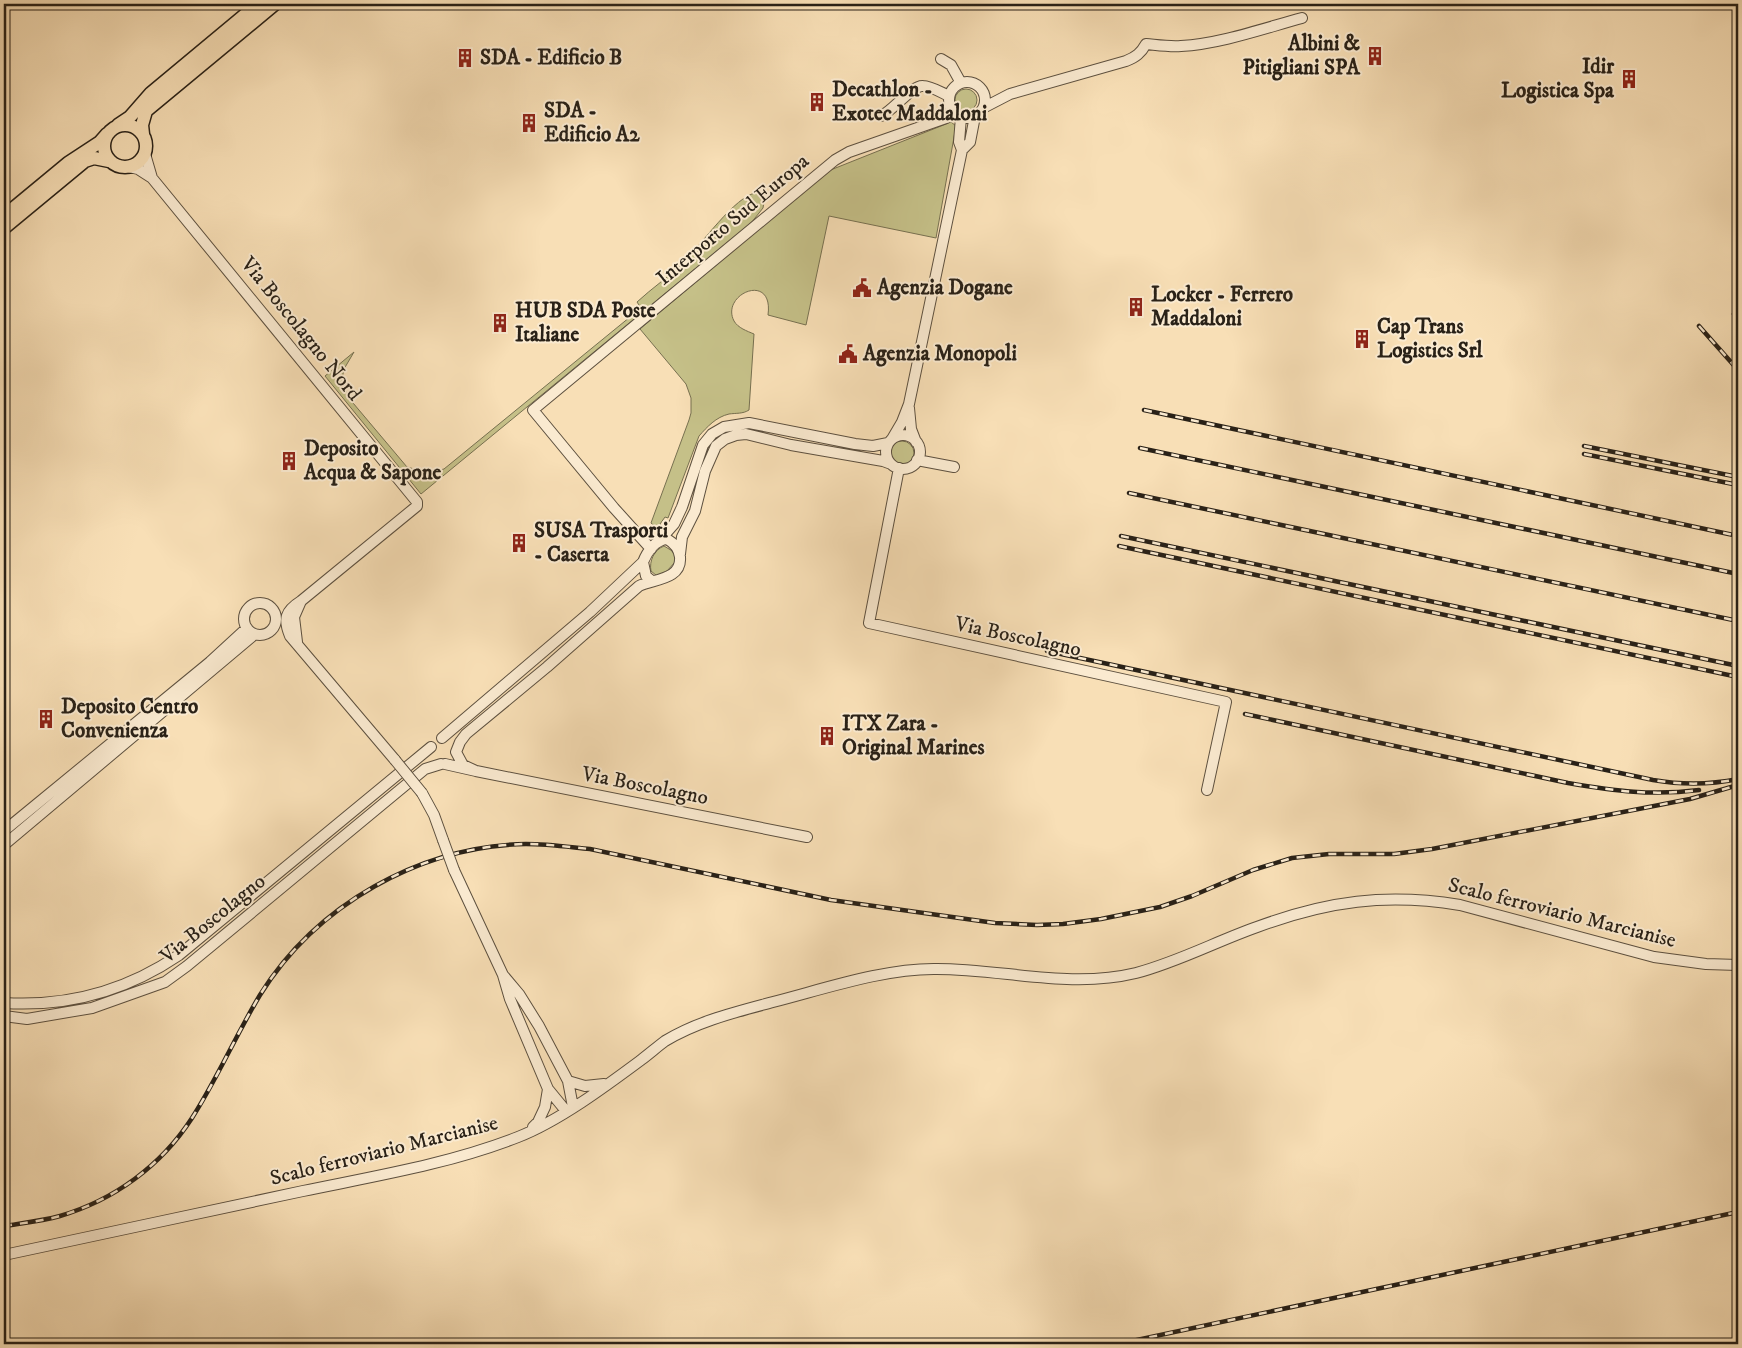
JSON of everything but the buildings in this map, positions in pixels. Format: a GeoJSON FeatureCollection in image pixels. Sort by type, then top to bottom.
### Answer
{"type":"FeatureCollection","features":[{"type":"Feature","properties":{"kind":"main road"},"geometry":{"type":"LineString","coordinates":[[4,216],[68,163],[100,142],[118,125],[130,118],[151,93],[258,4]]}},
{"type":"Feature","properties":{"kind":"main road"},"geometry":{"type":"LineString","coordinates":[[4,228],[85,161],[94,158],[109,161],[122,167],[136,164],[145,154],[146,147],[142,125],[146,111],[275,4]]}},
{"type":"Feature","properties":{"kind":"main road"},"geometry":{"type":"LineString","coordinates":[[118,125],[132,125],[143,134]]}},
{"type":"Feature","properties":{"kind":"main road"},"geometry":{"type":"LineString","coordinates":[[107,134],[103,148],[109,161]]}},
{"type":"Feature","properties":{"kind":"street"},"geometry":{"type":"LineString","coordinates":[[957,115],[970,118],[983,108],[1010,94],[1126,61],[1142,52],[1146,44],[1180,46],[1202,43],[1247,34],[1302,18]]}},
{"type":"Feature","properties":{"kind":"street"},"geometry":{"type":"LineString","coordinates":[[941,59],[951,65],[961,83]]}},
{"type":"Feature","properties":{"kind":"street"},"geometry":{"type":"LineString","coordinates":[[890,441],[898,430],[909,404],[962,150],[957,115],[949,102],[949,96],[952,90],[961,83],[973,83],[990,94],[1010,94]]}},
{"type":"Feature","properties":{"kind":"street"},"geometry":{"type":"LineString","coordinates":[[881,116],[918,87],[926,86],[949,96]]}},
{"type":"Feature","properties":{"kind":"street"},"geometry":{"type":"LineString","coordinates":[[982,90],[984,96],[983,108]]}},
{"type":"Feature","properties":{"kind":"street","name":"Interporto Sud Europa"},"geometry":{"type":"LineString","coordinates":[[651,549],[614,508],[533,410],[835,160],[849,152],[957,115]]}},
{"type":"Feature","properties":{"kind":"street"},"geometry":{"type":"LineString","coordinates":[[962,150],[970,142],[975,116]]}},
{"type":"Feature","properties":{"kind":"street","name":"Via Boscolagno Nord"},"geometry":{"type":"LineString","coordinates":[[145,154],[152,178]]}},
{"type":"Feature","properties":{"kind":"street","name":"Via Boscolagno Nord"},"geometry":{"type":"LineString","coordinates":[[129,167],[138,169],[152,178],[417,502],[417,506],[301,601],[294,618],[297,643],[422,793],[434,815],[454,870],[503,975]]}},
{"type":"Feature","properties":{"kind":"street"},"geometry":{"type":"LineString","coordinates":[[895,466],[907,468],[912,466],[918,460],[920,452],[909,419],[909,404]]}},
{"type":"Feature","properties":{"kind":"street","name":"Via Boscolagno"},"geometry":{"type":"LineString","coordinates":[[4,1003],[29,1004],[87,998],[127,984],[157,970],[178,955],[431,747],[434,742],[442,738],[590,612],[643,562],[651,549],[674,524],[682,507],[703,445],[712,434],[724,427],[749,423],[855,444],[873,446],[890,441],[897,436],[908,436],[916,442]]}},
{"type":"Feature","properties":{"kind":"street","name":"Via Boscolagno"},"geometry":{"type":"LineString","coordinates":[[4,1016],[27,1019],[92,1008],[165,982],[187,966],[425,770],[452,760],[466,734],[547,667],[639,586],[673,574],[680,562],[682,537],[695,511],[705,471],[716,446],[725,439],[746,434],[884,461],[895,466]]}},
{"type":"Feature","properties":{"kind":"street","name":"Via Boscolagno"},"geometry":{"type":"LineString","coordinates":[[890,441],[886,454],[895,466],[869,623],[1226,702],[1207,790]]}},
{"type":"Feature","properties":{"kind":"street"},"geometry":{"type":"LineString","coordinates":[[918,460],[954,467]]}},
{"type":"Feature","properties":{"kind":"street"},"geometry":{"type":"LineString","coordinates":[[659,541],[667,539],[673,542],[680,554]]}},
{"type":"Feature","properties":{"kind":"street"},"geometry":{"type":"LineString","coordinates":[[643,562],[646,576],[652,581]]}},
{"type":"Feature","properties":{"kind":"street"},"geometry":{"type":"LineString","coordinates":[[4,832],[210,662],[251,631],[4,845]]}},
{"type":"Feature","properties":{"kind":"street","name":"Via Boscolagno"},"geometry":{"type":"LineString","coordinates":[[442,738],[451,740],[463,764],[476,771]]}},
{"type":"Feature","properties":{"kind":"street"},"geometry":{"type":"LineString","coordinates":[[431,747],[431,757],[434,761],[443,764]]}},
{"type":"Feature","properties":{"kind":"street","name":"Via Boscolagno"},"geometry":{"type":"LineString","coordinates":[[443,764],[807,837]]}},
{"type":"Feature","properties":{"kind":"street","name":"Scalo ferroviario Marcianise"},"geometry":{"type":"LineString","coordinates":[[4,1255],[406,1170],[462,1156],[524,1135],[570,1109],[608,1084],[666,1041],[704,1022],[865,979],[900,972],[938,968],[1034,978],[1118,976],[1152,968],[1285,917],[1337,904],[1357,901],[1430,900],[1460,905],[1654,957],[1698,964],[1738,965]]}},
{"type":"Feature","properties":{"kind":"street"},"geometry":{"type":"LineString","coordinates":[[503,975],[519,994],[547,1039],[568,1081],[570,1109]]}},
{"type":"Feature","properties":{"kind":"street"},"geometry":{"type":"LineString","coordinates":[[503,975],[518,1020],[548,1089],[570,1109]]}},
{"type":"Feature","properties":{"kind":"street"},"geometry":{"type":"LineString","coordinates":[[518,1020],[524,1024],[529,1023],[532,1019],[531,1013]]}},
{"type":"Feature","properties":{"kind":"street"},"geometry":{"type":"LineString","coordinates":[[568,1081],[585,1086],[608,1084]]}},
{"type":"Feature","properties":{"kind":"street"},"geometry":{"type":"LineString","coordinates":[[524,1135],[531,1130],[541,1116],[548,1089]]}},
{"type":"Feature","properties":{"kind":"shaded area"},"geometry":{"type":"Polygon","coordinates":[[[966,89],[974,92],[977,100],[974,108],[966,111],[958,108],[955,100],[958,92],[966,89]]]}},
{"type":"Feature","properties":{"kind":"shaded area"},"geometry":{"type":"Polygon","coordinates":[[[951,122],[956,126],[936,238],[829,216],[806,325],[768,315],[768,302],[763,294],[756,290],[748,291],[734,302],[732,311],[734,321],[740,327],[754,334],[749,410],[720,417],[699,436],[668,518],[665,517],[660,524],[662,526],[658,529],[651,523],[689,420],[691,398],[686,384],[640,329],[828,171],[951,122]]]}},
{"type":"Feature","properties":{"kind":"shaded area"},"geometry":{"type":"Polygon","coordinates":[[[756,193],[764,202],[763,208],[751,223],[421,494],[325,376],[354,352],[344,369],[342,379],[348,397],[407,467],[426,471],[444,469],[641,308],[637,302],[684,262],[729,211],[748,196],[756,193]]]}},
{"type":"Feature","properties":{"kind":"shaded area"},"geometry":{"type":"Polygon","coordinates":[[[902,441],[911,444],[914,453],[911,462],[902,465],[893,462],[890,453],[893,444],[902,441]]]}},
{"type":"Feature","properties":{"kind":"shaded area"},"geometry":{"type":"Polygon","coordinates":[[[664,546],[674,552],[675,562],[667,571],[657,576],[651,571],[652,560],[657,550],[664,546]]]}},
{"type":"Feature","properties":{"kind":"railway"},"geometry":{"type":"LineString","coordinates":[[1734,314],[1738,318]]}},
{"type":"Feature","properties":{"kind":"railway"},"geometry":{"type":"LineString","coordinates":[[1699,326],[1738,370]]}},
{"type":"Feature","properties":{"kind":"railway"},"geometry":{"type":"LineString","coordinates":[[1144,410],[1738,536]]}},
{"type":"Feature","properties":{"kind":"railway"},"geometry":{"type":"LineString","coordinates":[[1584,446],[1738,477]]}},
{"type":"Feature","properties":{"kind":"railway"},"geometry":{"type":"LineString","coordinates":[[1140,448],[1738,574]]}},
{"type":"Feature","properties":{"kind":"railway"},"geometry":{"type":"LineString","coordinates":[[1584,454],[1738,485]]}},
{"type":"Feature","properties":{"kind":"railway"},"geometry":{"type":"LineString","coordinates":[[1129,493],[1738,621]]}},
{"type":"Feature","properties":{"kind":"railway"},"geometry":{"type":"LineString","coordinates":[[1121,536],[1738,666]]}},
{"type":"Feature","properties":{"kind":"railway"},"geometry":{"type":"LineString","coordinates":[[1119,546],[1738,677]]}},
{"type":"Feature","properties":{"kind":"railway"},"geometry":{"type":"LineString","coordinates":[[1047,651],[1653,780],[1695,784],[1738,779]]}},
{"type":"Feature","properties":{"kind":"railway"},"geometry":{"type":"LineString","coordinates":[[1245,714],[1568,783],[1649,793],[1699,790]]}},
{"type":"Feature","properties":{"kind":"railway"},"geometry":{"type":"LineString","coordinates":[[4,1226],[53,1218],[80,1209],[117,1191],[151,1166],[180,1135],[192,1118],[260,995],[283,963],[310,934],[341,908],[374,886],[410,869],[448,856],[486,847],[526,844],[590,849],[831,900],[995,923],[1063,924],[1101,919],[1160,907],[1192,896],[1253,870],[1292,858],[1329,854],[1394,854],[1432,849],[1690,799],[1738,785]]}},
{"type":"Feature","properties":{"kind":"railway"},"geometry":{"type":"LineString","coordinates":[[1118,1344],[1738,1212]]}},
{"type":"Feature","properties":{"kind":"place","name":"Albini & Pitigliani SPA"},"geometry":{"type":"Point","coordinates":[1375,56]}},
{"type":"Feature","properties":{"kind":"place","name":"SDA - Edificio B"},"geometry":{"type":"Point","coordinates":[465,58]}},
{"type":"Feature","properties":{"kind":"place","name":"Idir Logistica Spa"},"geometry":{"type":"Point","coordinates":[1629,79]}},
{"type":"Feature","properties":{"kind":"place","name":"Decathlon - Exotec Maddaloni"},"geometry":{"type":"Point","coordinates":[817,102]}},
{"type":"Feature","properties":{"kind":"place","name":"SDA - Edificio A2"},"geometry":{"type":"Point","coordinates":[529,123]}},
{"type":"Feature","properties":{"kind":"place","name":"Agenzia Dogane"},"geometry":{"type":"Point","coordinates":[862,288]}},
{"type":"Feature","properties":{"kind":"place","name":"Locker - Ferrero Maddaloni"},"geometry":{"type":"Point","coordinates":[1136,307]}},
{"type":"Feature","properties":{"kind":"place","name":"HUB SDA Poste Italiane"},"geometry":{"type":"Point","coordinates":[500,323]}},
{"type":"Feature","properties":{"kind":"place","name":"Cap Trans Logistics Srl"},"geometry":{"type":"Point","coordinates":[1362,339]}},
{"type":"Feature","properties":{"kind":"place","name":"Agenzia Monopoli"},"geometry":{"type":"Point","coordinates":[848,354]}},
{"type":"Feature","properties":{"kind":"place","name":"Deposito Acqua & Sapone"},"geometry":{"type":"Point","coordinates":[289,461]}},
{"type":"Feature","properties":{"kind":"place","name":"SUSA Trasporti - Caserta"},"geometry":{"type":"Point","coordinates":[519,543]}},
{"type":"Feature","properties":{"kind":"place","name":"Deposito Centro Convenienza"},"geometry":{"type":"Point","coordinates":[46,719]}},
{"type":"Feature","properties":{"kind":"place","name":"ITX Zara - Original Marines"},"geometry":{"type":"Point","coordinates":[827,736]}}]}
